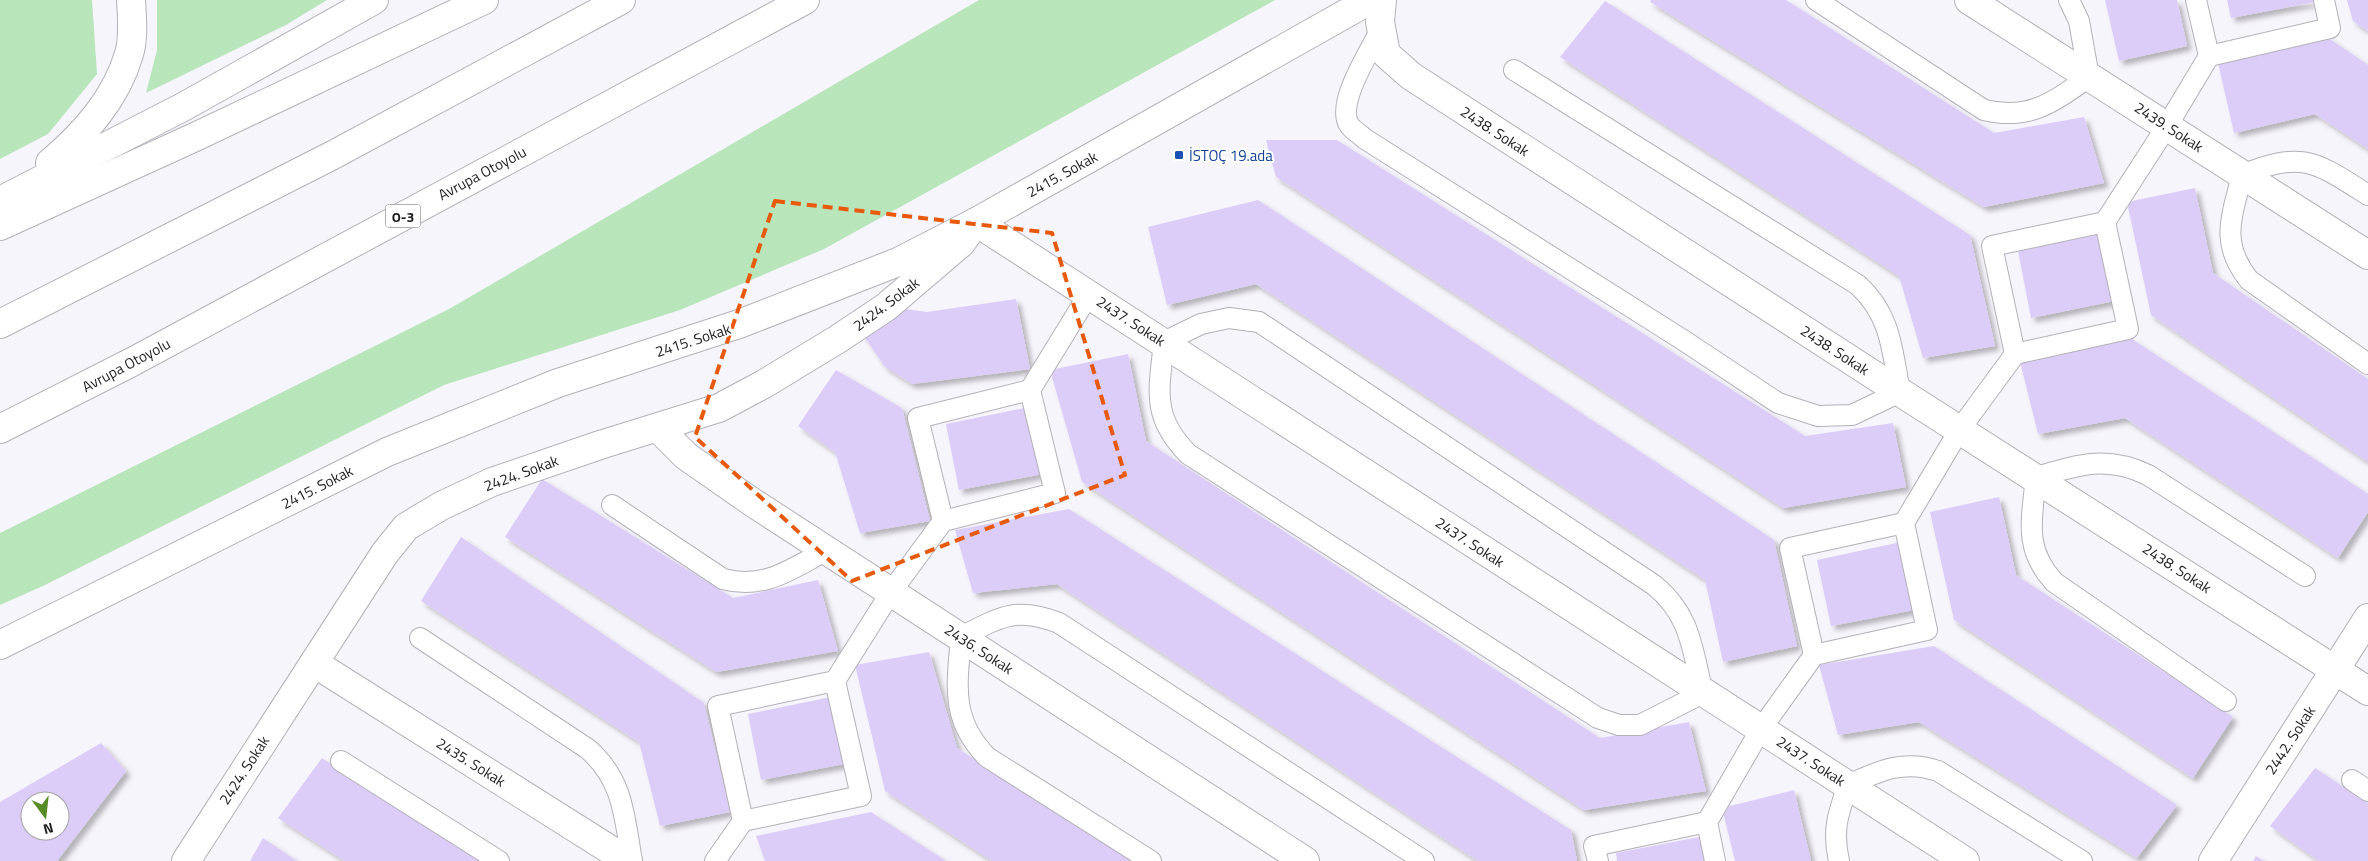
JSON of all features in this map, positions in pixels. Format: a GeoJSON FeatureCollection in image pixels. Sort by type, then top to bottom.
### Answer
{"type":"FeatureCollection","features":[{"type":"Feature","properties":{"kind":"main road"},"geometry":{"type":"LineString","coordinates":[[0,200],[76,140],[101,111],[118,81],[130,53],[131,0]]}},
{"type":"Feature","properties":{"kind":"main road"},"geometry":{"type":"LineString","coordinates":[[0,200],[184,107],[374,0]]}},
{"type":"Feature","properties":{"kind":"main road"},"geometry":{"type":"LineString","coordinates":[[0,226],[195,137],[484,0]]}},
{"type":"Feature","properties":{"kind":"main road"},"geometry":{"type":"LineString","coordinates":[[0,324],[333,155],[621,0]]}},
{"type":"Feature","properties":{"kind":"main road","name":"Avrupa Otoyolu"},"geometry":{"type":"LineString","coordinates":[[0,429],[132,362],[805,0]]}},
{"type":"Feature","properties":{"kind":"main road","name":"2415. Sokak"},"geometry":{"type":"LineString","coordinates":[[0,645],[388,452],[558,384],[757,318],[898,262],[976,222],[1370,0]]}},
{"type":"Feature","properties":{"kind":"main road","name":"2438. Sokak"},"geometry":{"type":"LineString","coordinates":[[1382,0],[1382,29],[1386,54],[1411,76],[1900,392],[2368,690]]}},
{"type":"Feature","properties":{"kind":"main road","name":"2439. Sokak"},"geometry":{"type":"LineString","coordinates":[[1969,0],[2368,255]]}},
{"type":"Feature","properties":{"kind":"main road","name":"2437. Sokak"},"geometry":{"type":"LineString","coordinates":[[976,222],[1965,861]]}},
{"type":"Feature","properties":{"kind":"main road","name":"2424. Sokak"},"geometry":{"type":"LineString","coordinates":[[186,861],[385,553],[406,527],[440,506],[492,482],[600,445],[719,408],[838,339],[886,307],[961,243],[976,222]]}},
{"type":"Feature","properties":{"kind":"main road","name":"2436. Sokak"},"geometry":{"type":"LineString","coordinates":[[658,428],[686,456],[752,502],[1305,861]]}},
{"type":"Feature","properties":{"kind":"main road","name":"2442. Sokak"},"geometry":{"type":"LineString","coordinates":[[2213,861],[2368,618]]}},
{"type":"Feature","properties":{"kind":"main road","name":"2435. Sokak"},"geometry":{"type":"LineString","coordinates":[[314,663],[628,861]]}},
{"type":"Feature","properties":{"kind":"lane"},"geometry":{"type":"LineString","coordinates":[[1816,0],[1984,110],[2009,114],[2037,110],[2050,104],[2089,77],[2079,21],[2069,0]]}},
{"type":"Feature","properties":{"kind":"lane"},"geometry":{"type":"LineString","coordinates":[[1715,861],[1707,822],[1761,729],[1814,655],[1927,630],[1904,523],[1960,429],[2016,354],[2128,329],[2105,222],[2167,126],[2209,56],[2196,0]]}},
{"type":"Feature","properties":{"kind":"lane"},"geometry":{"type":"LineString","coordinates":[[2209,56],[2330,28],[2324,0]]}},
{"type":"Feature","properties":{"kind":"lane"},"geometry":{"type":"LineString","coordinates":[[1382,29],[1351,88],[1345,106],[1349,125],[1365,139],[1683,340],[1778,403],[1818,416],[1852,415],[1900,392],[1884,320],[1870,296],[1858,285],[1514,70]]}},
{"type":"Feature","properties":{"kind":"lane"},"geometry":{"type":"LineString","coordinates":[[2368,194],[2327,169],[2303,162],[2286,161],[2269,164],[2242,175],[2229,229],[2231,245],[2242,271],[2249,280],[2368,364]]}},
{"type":"Feature","properties":{"kind":"lane"},"geometry":{"type":"LineString","coordinates":[[2016,354],[1992,246],[2105,222]]}},
{"type":"Feature","properties":{"kind":"lane"},"geometry":{"type":"LineString","coordinates":[[943,520],[918,418],[1030,390],[1089,294]]}},
{"type":"Feature","properties":{"kind":"lane"},"geometry":{"type":"LineString","coordinates":[[1244,318],[1259,322],[1654,585],[1668,597],[1680,612],[1687,627],[1703,693],[1640,725],[1619,725],[1598,718],[1188,454],[1165,425],[1161,410],[1159,394],[1164,342],[1201,324],[1215,320],[1244,318]]}},
{"type":"Feature","properties":{"kind":"lane"},"geometry":{"type":"LineString","coordinates":[[715,861],[743,821],[861,796],[836,681],[891,592],[943,520],[1055,493],[1030,390]]}},
{"type":"Feature","properties":{"kind":"lane"},"geometry":{"type":"LineString","coordinates":[[2226,701],[2054,582],[2044,572],[2032,546],[2030,532],[2036,477],[2087,463],[2118,464],[2134,468],[2148,475],[2306,576]]}},
{"type":"Feature","properties":{"kind":"lane"},"geometry":{"type":"LineString","coordinates":[[612,504],[723,579],[737,582],[751,583],[774,578],[827,550]]}},
{"type":"Feature","properties":{"kind":"lane"},"geometry":{"type":"LineString","coordinates":[[1814,655],[1790,548],[1904,523]]}},
{"type":"Feature","properties":{"kind":"lane"},"geometry":{"type":"LineString","coordinates":[[1151,861],[987,757],[975,745],[966,729],[956,691],[961,637],[1000,617],[1028,614],[1059,623],[1424,861]]}},
{"type":"Feature","properties":{"kind":"lane"},"geometry":{"type":"LineString","coordinates":[[420,638],[588,749],[600,760],[617,786],[632,861]]}},
{"type":"Feature","properties":{"kind":"lane"},"geometry":{"type":"LineString","coordinates":[[743,821],[718,706],[836,681]]}},
{"type":"Feature","properties":{"kind":"lane"},"geometry":{"type":"LineString","coordinates":[[341,761],[499,861]]}},
{"type":"Feature","properties":{"kind":"lane"},"geometry":{"type":"LineString","coordinates":[[1840,861],[1835,843],[1835,823],[1848,785],[1891,767],[1903,765],[1927,767],[1938,771],[2082,861]]}},
{"type":"Feature","properties":{"kind":"lane"},"geometry":{"type":"LineString","coordinates":[[1598,861],[1594,846],[1707,822]]}},
{"type":"Feature","properties":{"kind":"highlighted area"},"geometry":{"type":"Polygon","coordinates":[[[775,201],[1052,233],[1125,475],[852,581],[695,437],[775,201]]]}},
{"type":"Feature","properties":{"kind":"green space"},"geometry":{"type":"Polygon","coordinates":[[[0,0],[92,0],[97,74],[48,134],[0,159],[0,0]]]}},
{"type":"Feature","properties":{"kind":"green space"},"geometry":{"type":"Polygon","coordinates":[[[157,0],[327,0],[286,25],[146,93],[157,50],[157,0]]]}},
{"type":"Feature","properties":{"kind":"green space"},"geometry":{"type":"Polygon","coordinates":[[[979,0],[1275,0],[824,249],[680,310],[444,385],[43,586],[0,605],[0,533],[449,309],[979,0]]]}},
{"type":"Feature","properties":{"kind":"building"},"geometry":{"type":"Polygon","coordinates":[[[1651,0],[1786,0],[1994,133],[2084,117],[2104,183],[1984,207],[1650,2],[1651,0]]]}},
{"type":"Feature","properties":{"kind":"building"},"geometry":{"type":"Polygon","coordinates":[[[2105,0],[2177,0],[2187,46],[2119,61],[2105,0]]]}},
{"type":"Feature","properties":{"kind":"building"},"geometry":{"type":"Polygon","coordinates":[[[2227,0],[2314,0],[2315,2],[2231,18],[2227,0]]]}},
{"type":"Feature","properties":{"kind":"building"},"geometry":{"type":"Polygon","coordinates":[[[2347,0],[2368,0],[2368,31],[2353,21],[2347,0]]]}},
{"type":"Feature","properties":{"kind":"building"},"geometry":{"type":"Polygon","coordinates":[[[1605,1],[1970,235],[1995,346],[1923,358],[1899,276],[1560,57],[1605,1]]]}},
{"type":"Feature","properties":{"kind":"building"},"geometry":{"type":"Polygon","coordinates":[[[2327,37],[2368,65],[2368,149],[2315,114],[2234,133],[2218,63],[2327,37]]]}},
{"type":"Feature","properties":{"kind":"building"},"geometry":{"type":"Polygon","coordinates":[[[1266,140],[1337,140],[1805,436],[1893,423],[1906,487],[1783,508],[1276,177],[1266,140]]]}},
{"type":"Feature","properties":{"kind":"building"},"geometry":{"type":"Polygon","coordinates":[[[2195,188],[2213,273],[2368,379],[2368,462],[2151,315],[2127,202],[2195,188]]]}},
{"type":"Feature","properties":{"kind":"building"},"geometry":{"type":"Polygon","coordinates":[[[1258,200],[1774,540],[1797,646],[1723,662],[1705,580],[1256,284],[1167,305],[1148,227],[1258,200]]]}},
{"type":"Feature","properties":{"kind":"building"},"geometry":{"type":"Polygon","coordinates":[[[2101,234],[2114,301],[2031,318],[2018,251],[2101,234]]]}},
{"type":"Feature","properties":{"kind":"building"},"geometry":{"type":"Polygon","coordinates":[[[1016,299],[1030,369],[912,384],[885,367],[861,332],[905,309],[927,312],[1016,299]]]}},
{"type":"Feature","properties":{"kind":"building"},"geometry":{"type":"Polygon","coordinates":[[[2132,339],[2368,494],[2368,512],[2338,558],[2125,418],[2038,434],[2020,362],[2132,339]]]}},
{"type":"Feature","properties":{"kind":"building"},"geometry":{"type":"Polygon","coordinates":[[[1128,354],[1146,441],[1600,738],[1689,722],[1706,791],[1584,810],[1082,482],[1050,370],[1128,354]]]}},
{"type":"Feature","properties":{"kind":"building"},"geometry":{"type":"Polygon","coordinates":[[[836,370],[902,408],[930,521],[860,533],[835,452],[798,426],[836,370]]]}},
{"type":"Feature","properties":{"kind":"building"},"geometry":{"type":"Polygon","coordinates":[[[1029,407],[1043,474],[959,490],[946,424],[1029,407]]]}},
{"type":"Feature","properties":{"kind":"building"},"geometry":{"type":"Polygon","coordinates":[[[542,479],[733,598],[818,580],[838,651],[716,672],[505,537],[542,479]]]}},
{"type":"Feature","properties":{"kind":"building"},"geometry":{"type":"Polygon","coordinates":[[[1999,497],[2016,575],[2233,717],[2193,778],[1954,620],[1930,512],[1999,497]]]}},
{"type":"Feature","properties":{"kind":"building"},"geometry":{"type":"Polygon","coordinates":[[[1069,509],[1571,830],[1577,861],[1478,861],[1057,584],[973,593],[955,530],[1069,509]]]}},
{"type":"Feature","properties":{"kind":"building"},"geometry":{"type":"Polygon","coordinates":[[[461,537],[704,703],[730,812],[660,826],[639,742],[421,601],[461,537]]]}},
{"type":"Feature","properties":{"kind":"building"},"geometry":{"type":"Polygon","coordinates":[[[1901,542],[1914,610],[1831,626],[1817,560],[1901,542]]]}},
{"type":"Feature","properties":{"kind":"building"},"geometry":{"type":"Polygon","coordinates":[[[1934,646],[2177,805],[2137,858],[1919,722],[1838,735],[1819,665],[1934,646]]]}},
{"type":"Feature","properties":{"kind":"building"},"geometry":{"type":"Polygon","coordinates":[[[929,652],[957,748],[1132,861],[992,861],[885,791],[855,665],[929,652]]]}},
{"type":"Feature","properties":{"kind":"building"},"geometry":{"type":"Polygon","coordinates":[[[831,697],[844,764],[761,780],[748,714],[831,697]]]}},
{"type":"Feature","properties":{"kind":"building"},"geometry":{"type":"Polygon","coordinates":[[[101,743],[126,771],[57,861],[0,861],[0,802],[101,743]]]}},
{"type":"Feature","properties":{"kind":"building"},"geometry":{"type":"Polygon","coordinates":[[[322,758],[480,861],[345,861],[278,818],[322,758]]]}},
{"type":"Feature","properties":{"kind":"building"},"geometry":{"type":"Polygon","coordinates":[[[2315,768],[2368,803],[2368,861],[2319,861],[2270,826],[2315,768]]]}},
{"type":"Feature","properties":{"kind":"building"},"geometry":{"type":"Polygon","coordinates":[[[1794,790],[1811,861],[1735,861],[1722,808],[1794,790]]]}},
{"type":"Feature","properties":{"kind":"building"},"geometry":{"type":"Polygon","coordinates":[[[871,812],[946,861],[765,861],[756,836],[871,812]]]}},
{"type":"Feature","properties":{"kind":"building"},"geometry":{"type":"Polygon","coordinates":[[[1699,837],[1704,861],[1617,861],[1616,853],[1699,837]]]}},
{"type":"Feature","properties":{"kind":"building"},"geometry":{"type":"Polygon","coordinates":[[[263,838],[297,861],[250,861],[263,838]]]}},
{"type":"Feature","properties":{"kind":"building"},"geometry":{"type":"Polygon","coordinates":[[[2256,856],[2264,861],[2253,861],[2256,856]]]}},
{"type":"Feature","properties":{"kind":"place","name":"İSTOÇ 19.ada"},"geometry":{"type":"Point","coordinates":[1179,155]}}]}
